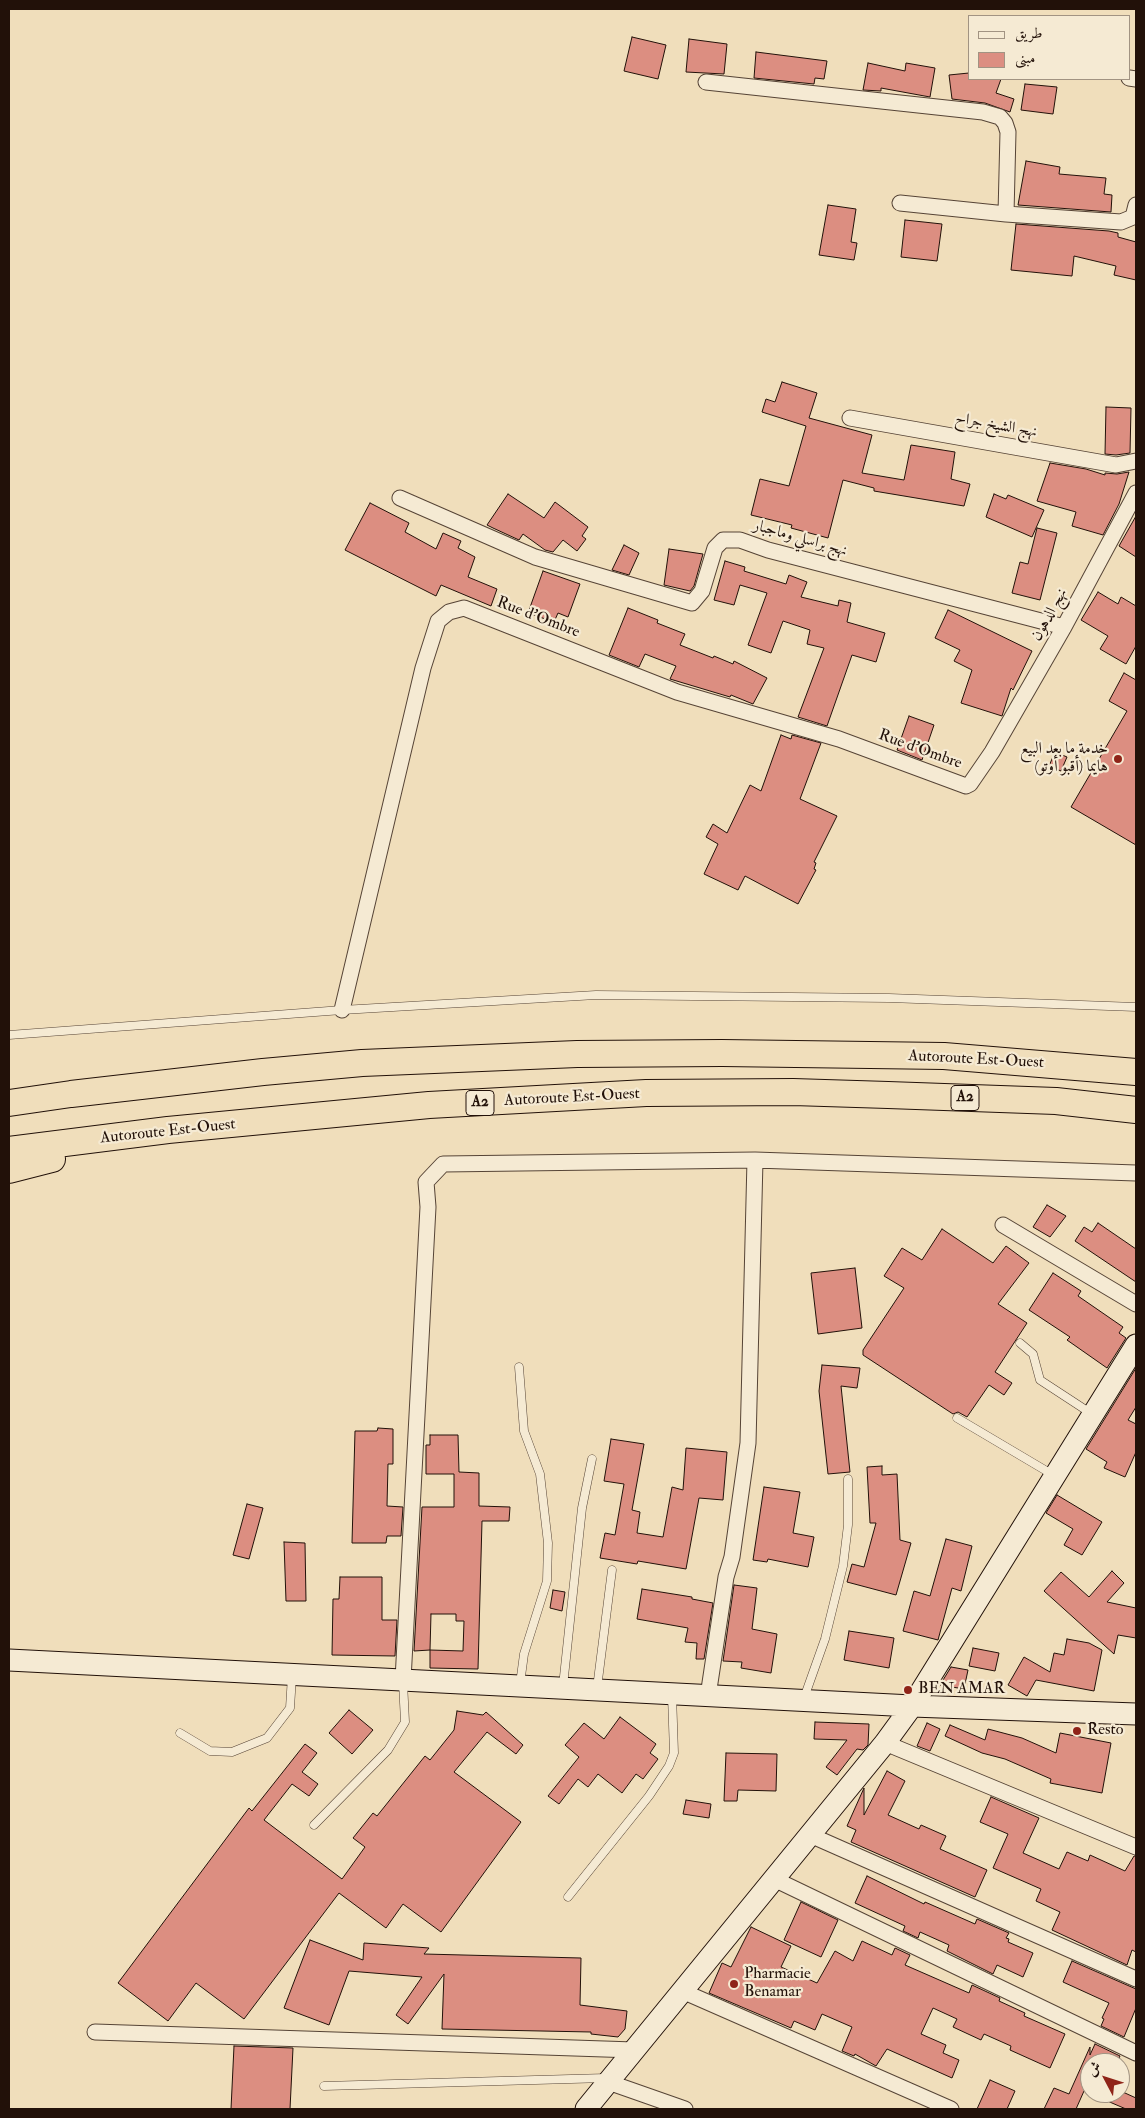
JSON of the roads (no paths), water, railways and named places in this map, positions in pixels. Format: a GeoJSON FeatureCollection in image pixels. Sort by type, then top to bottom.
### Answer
{"type":"FeatureCollection","features":[{"type":"Feature","properties":{"kind":"highway","name":"Autoroute Est-Ouest"},"geometry":{"type":"LineString","coordinates":[[9,1103],[263,1072],[362,1064],[577,1054],[722,1053],[944,1056],[1136,1072]]}},
{"type":"Feature","properties":{"kind":"highway","name":"Autoroute Est-Ouest"},"geometry":{"type":"LineString","coordinates":[[9,1150],[168,1130],[429,1105],[646,1093],[793,1092],[1056,1101],[1136,1110]]}},
{"type":"Feature","properties":{"kind":"highway"},"geometry":{"type":"LineString","coordinates":[[9,1093],[72,1094]]}},
{"type":"Feature","properties":{"kind":"highway"},"geometry":{"type":"LineString","coordinates":[[9,1170],[168,1130]]}},
{"type":"Feature","properties":{"kind":"main road"},"geometry":{"type":"LineString","coordinates":[[586,2109],[885,1743],[912,1706],[1136,1344]]}},
{"type":"Feature","properties":{"kind":"main road"},"geometry":{"type":"LineString","coordinates":[[9,1660],[912,1706],[1136,1714]]}},
{"type":"Feature","properties":{"kind":"street"},"geometry":{"type":"LineString","coordinates":[[706,82],[983,112],[1000,117],[1005,123],[1008,132],[1006,214]]}},
{"type":"Feature","properties":{"kind":"street"},"geometry":{"type":"LineString","coordinates":[[900,203],[1006,214],[1121,222],[1134,217],[1136,205]]}},
{"type":"Feature","properties":{"kind":"street","name":"نهج الشيخ جراح"},"geometry":{"type":"LineString","coordinates":[[850,418],[1116,466],[1136,462]]}},
{"type":"Feature","properties":{"kind":"street","name":"نهج الدهون"},"geometry":{"type":"LineString","coordinates":[[992,752],[1064,627],[1136,493]]}},
{"type":"Feature","properties":{"kind":"street","name":"نهج براسلي وماجبار"},"geometry":{"type":"LineString","coordinates":[[400,498],[535,557],[692,603],[702,591],[715,548],[723,540],[740,540],[768,550],[1064,627]]}},
{"type":"Feature","properties":{"kind":"street","name":"Rue d'Ombre"},"geometry":{"type":"LineString","coordinates":[[342,1010],[424,668],[438,621],[450,612],[464,608],[677,692],[839,739],[966,786],[970,784],[992,752]]}},
{"type":"Feature","properties":{"kind":"street"},"geometry":{"type":"LineString","coordinates":[[403,1680],[428,1207],[426,1182],[443,1164],[755,1160],[1136,1173]]}},
{"type":"Feature","properties":{"kind":"street"},"geometry":{"type":"LineString","coordinates":[[708,1696],[726,1577],[732,1557],[748,1443],[755,1160]]}},
{"type":"Feature","properties":{"kind":"street"},"geometry":{"type":"LineString","coordinates":[[1003,1226],[1136,1304]]}},
{"type":"Feature","properties":{"kind":"street"},"geometry":{"type":"LineString","coordinates":[[885,1743],[1136,1847]]}},
{"type":"Feature","properties":{"kind":"street"},"geometry":{"type":"LineString","coordinates":[[810,1835],[1136,1979]]}},
{"type":"Feature","properties":{"kind":"street"},"geometry":{"type":"LineString","coordinates":[[774,1878],[1136,2052]]}},
{"type":"Feature","properties":{"kind":"street"},"geometry":{"type":"LineString","coordinates":[[682,1991],[951,2109]]}},
{"type":"Feature","properties":{"kind":"street"},"geometry":{"type":"LineString","coordinates":[[95,2032],[634,2050]]}},
{"type":"Feature","properties":{"kind":"street"},"geometry":{"type":"LineString","coordinates":[[610,2080],[685,2109]]}},
{"type":"Feature","properties":{"kind":"lane"},"geometry":{"type":"LineString","coordinates":[[9,1035],[342,1010],[596,996],[889,998],[1136,1007]]}},
{"type":"Feature","properties":{"kind":"lane"},"geometry":{"type":"LineString","coordinates":[[1020,1343],[1033,1354],[1040,1380],[1093,1415]]}},
{"type":"Feature","properties":{"kind":"lane"},"geometry":{"type":"LineString","coordinates":[[519,1367],[524,1431],[540,1474],[548,1543],[547,1581],[524,1654],[520,1686]]}},
{"type":"Feature","properties":{"kind":"lane"},"geometry":{"type":"LineString","coordinates":[[957,1418],[1056,1476]]}},
{"type":"Feature","properties":{"kind":"lane"},"geometry":{"type":"LineString","coordinates":[[563,1688],[582,1508],[592,1459]]}},
{"type":"Feature","properties":{"kind":"lane"},"geometry":{"type":"LineString","coordinates":[[804,1700],[825,1639],[843,1566],[848,1525],[848,1479]]}},
{"type":"Feature","properties":{"kind":"lane"},"geometry":{"type":"LineString","coordinates":[[597,1690],[612,1570]]}},
{"type":"Feature","properties":{"kind":"lane"},"geometry":{"type":"LineString","coordinates":[[180,1733],[210,1751],[232,1752],[268,1738],[290,1708],[292,1674]]}},
{"type":"Feature","properties":{"kind":"lane"},"geometry":{"type":"LineString","coordinates":[[314,1825],[388,1750],[401,1729],[405,1722],[403,1680]]}},
{"type":"Feature","properties":{"kind":"lane"},"geometry":{"type":"LineString","coordinates":[[568,1897],[649,1796],[669,1766],[674,1753],[672,1694]]}},
{"type":"Feature","properties":{"kind":"lane"},"geometry":{"type":"LineString","coordinates":[[324,2086],[610,2080]]}},
{"type":"Feature","properties":{"kind":"place","name":"خدمة ما بعد البيع هايما (أقبو أوتو)"},"geometry":{"type":"Point","coordinates":[1118,759]}},
{"type":"Feature","properties":{"kind":"place","name":"BEN AMAR"},"geometry":{"type":"Point","coordinates":[908,1690]}},
{"type":"Feature","properties":{"kind":"place","name":"Resto"},"geometry":{"type":"Point","coordinates":[1077,1731]}},
{"type":"Feature","properties":{"kind":"place","name":"Pharmacie Benamar"},"geometry":{"type":"Point","coordinates":[734,1984]}}]}
